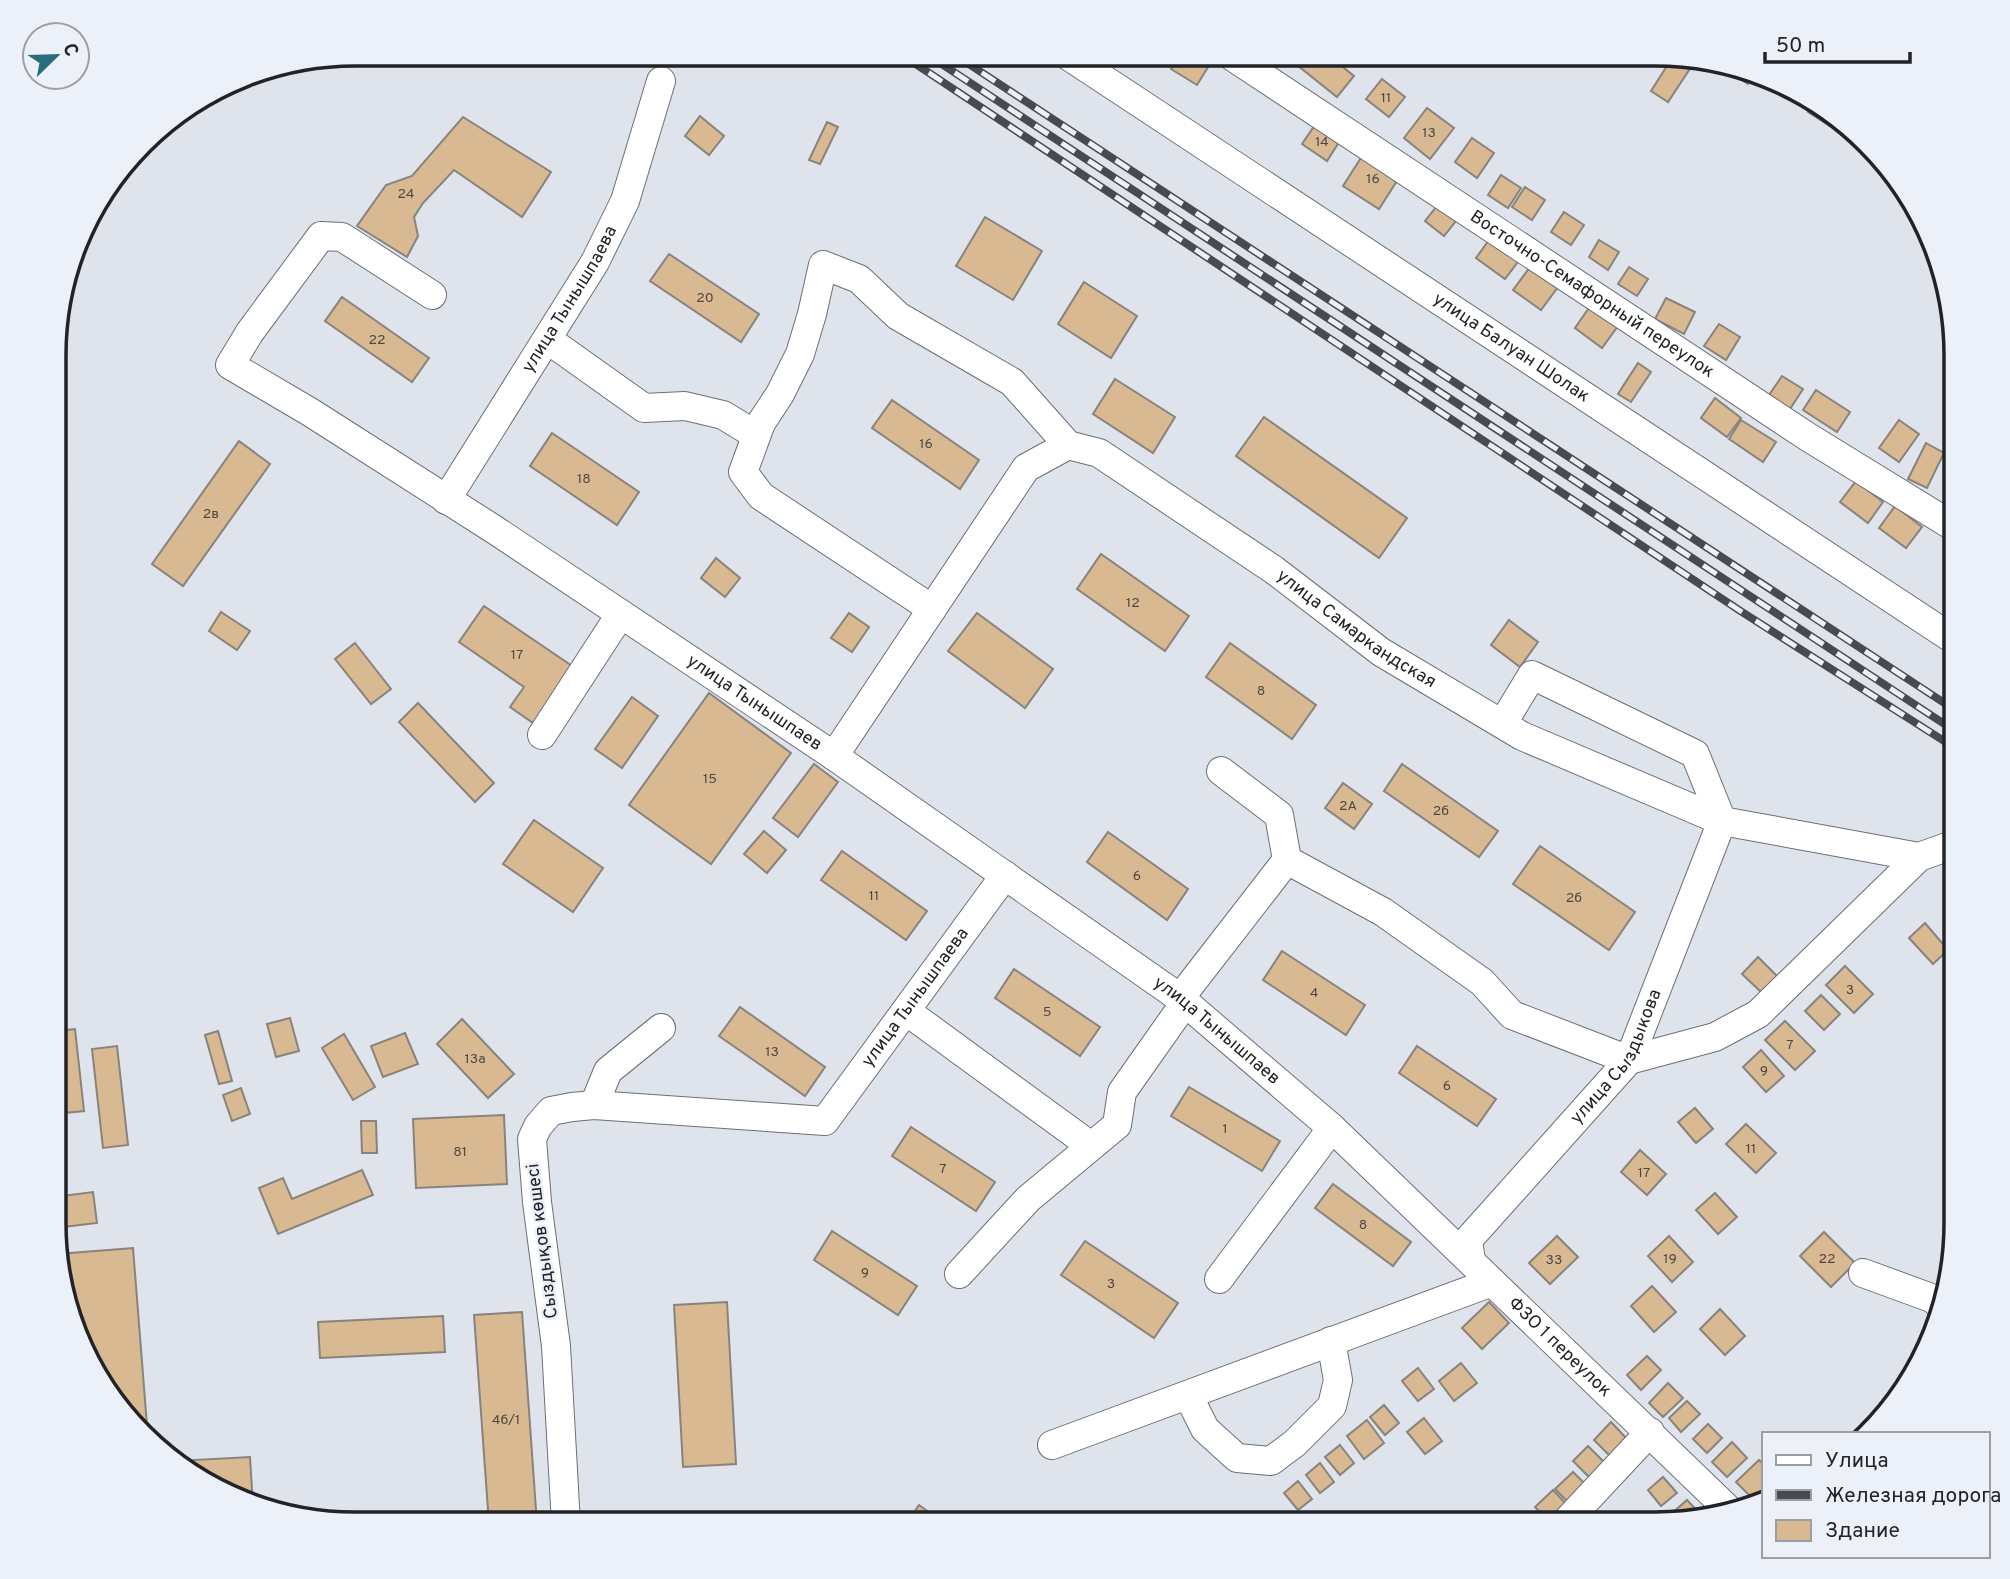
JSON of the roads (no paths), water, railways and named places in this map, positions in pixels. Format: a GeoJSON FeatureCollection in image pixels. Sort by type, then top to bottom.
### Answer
{"type":"FeatureCollection","features":[{"type":"Feature","properties":{"kind":"street","name":"улица Балуан Шолак"},"geometry":{"type":"LineString","coordinates":[[1084,66],[1944,634]]}},
{"type":"Feature","properties":{"kind":"street","name":"Восточно-Семафорный переулок"},"geometry":{"type":"LineString","coordinates":[[1247,66],[1808,437],[1944,521]]}},
{"type":"Feature","properties":{"kind":"street","name":"улица Тынышпаева"},"geometry":{"type":"LineString","coordinates":[[446,500],[595,262],[625,201],[661,81]]}},
{"type":"Feature","properties":{"kind":"street","name":"улица Тынышпаев"},"geometry":{"type":"LineString","coordinates":[[432,295],[342,237],[321,236],[250,332],[230,365],[310,412],[495,530],[834,756],[1182,1001],[1332,1128],[1471,1261]]}},
{"type":"Feature","properties":{"kind":"street"},"geometry":{"type":"LineString","coordinates":[[834,756],[932,609],[1026,468],[1068,445],[1012,382],[898,316],[859,279],[823,265],[813,314],[800,354],[780,394],[761,423],[743,472],[761,496],[932,609]]}},
{"type":"Feature","properties":{"kind":"street"},"geometry":{"type":"LineString","coordinates":[[547,339],[644,408],[685,406],[723,415],[757,435]]}},
{"type":"Feature","properties":{"kind":"street","name":"улица Самаркандская"},"geometry":{"type":"LineString","coordinates":[[1068,445],[1099,453],[1274,570],[1381,652],[1522,736],[1722,821],[1919,857]]}},
{"type":"Feature","properties":{"kind":"street"},"geometry":{"type":"LineString","coordinates":[[542,735],[620,615]]}},
{"type":"Feature","properties":{"kind":"street"},"geometry":{"type":"LineString","coordinates":[[1503,723],[1532,675],[1695,754],[1722,821]]}},
{"type":"Feature","properties":{"kind":"street"},"geometry":{"type":"LineString","coordinates":[[959,1274],[1028,1199],[1117,1125],[1122,1092],[1182,1001],[1287,860],[1279,815],[1221,771]]}},
{"type":"Feature","properties":{"kind":"street","name":"улица Сыздыкова"},"geometry":{"type":"LineString","coordinates":[[1471,1261],[1468,1240],[1629,1060],[1722,821]]}},
{"type":"Feature","properties":{"kind":"street"},"geometry":{"type":"LineString","coordinates":[[1287,860],[1383,912],[1482,982],[1512,1015],[1629,1060],[1715,1037],[1758,1014],[1919,857],[1944,848]]}},
{"type":"Feature","properties":{"kind":"street","name":"улица Тынышпаева"},"geometry":{"type":"LineString","coordinates":[[825,1121],[1005,875]]}},
{"type":"Feature","properties":{"kind":"street"},"geometry":{"type":"LineString","coordinates":[[905,1011],[1091,1146]]}},
{"type":"Feature","properties":{"kind":"street"},"geometry":{"type":"LineString","coordinates":[[594,1105],[608,1071],[661,1028]]}},
{"type":"Feature","properties":{"kind":"street","name":"Сыздықов көшесі"},"geometry":{"type":"LineString","coordinates":[[565,1512],[556,1346],[537,1202],[532,1139],[538,1126],[551,1111],[594,1105],[825,1121]]}},
{"type":"Feature","properties":{"kind":"street"},"geometry":{"type":"LineString","coordinates":[[1220,1279],[1332,1128]]}},
{"type":"Feature","properties":{"kind":"street","name":"ФЗО 1 переулок"},"geometry":{"type":"LineString","coordinates":[[1471,1261],[1724,1504]]}},
{"type":"Feature","properties":{"kind":"street"},"geometry":{"type":"LineString","coordinates":[[1863,1273],[1934,1296]]}},
{"type":"Feature","properties":{"kind":"street"},"geometry":{"type":"LineString","coordinates":[[1052,1445],[1492,1282]]}},
{"type":"Feature","properties":{"kind":"street"},"geometry":{"type":"LineString","coordinates":[[1188,1395],[1205,1429],[1237,1458],[1271,1461],[1295,1443],[1332,1406],[1338,1380],[1331,1341]]}},
{"type":"Feature","properties":{"kind":"street"},"geometry":{"type":"LineString","coordinates":[[1575,1512],[1650,1432]]}},
{"type":"Feature","properties":{"kind":"railway"},"geometry":{"type":"LineString","coordinates":[[919,66],[1742,612],[1944,741]]}},
{"type":"Feature","properties":{"kind":"railway"},"geometry":{"type":"LineString","coordinates":[[945,66],[1944,724]]}},
{"type":"Feature","properties":{"kind":"railway"},"geometry":{"type":"LineString","coordinates":[[972,66],[1944,703]]}}]}
